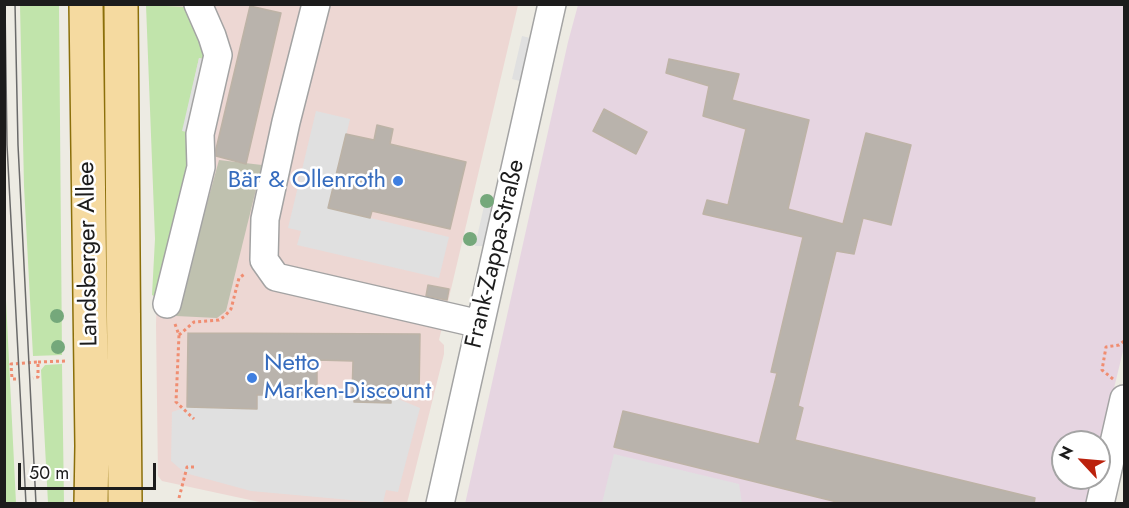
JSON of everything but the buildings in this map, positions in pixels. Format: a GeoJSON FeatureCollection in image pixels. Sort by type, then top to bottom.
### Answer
{"type":"FeatureCollection","features":[{"type":"Feature","properties":{"kind":"main road","name":"Landsberger Allee"},"geometry":{"type":"LineString","coordinates":[[86,4],[92,504]]}},
{"type":"Feature","properties":{"kind":"main road","name":"Landsberger Allee"},"geometry":{"type":"LineString","coordinates":[[121,4],[125,504]]}},
{"type":"Feature","properties":{"kind":"street"},"geometry":{"type":"LineString","coordinates":[[167,304],[201,166],[200,134],[218,54],[198,4]]}},
{"type":"Feature","properties":{"kind":"street"},"geometry":{"type":"LineString","coordinates":[[315,4],[265,219],[264,260],[276,277],[480,324]]}},
{"type":"Feature","properties":{"kind":"street","name":"Frank-Zappa-Straße"},"geometry":{"type":"LineString","coordinates":[[440,504],[552,4]]}},
{"type":"Feature","properties":{"kind":"street"},"geometry":{"type":"LineString","coordinates":[[1100,504],[1121,391]]}},
{"type":"Feature","properties":{"kind":"path"},"geometry":{"type":"LineString","coordinates":[[179,335],[194,322],[219,320],[225,316],[231,309],[239,278],[264,260]]}},
{"type":"Feature","properties":{"kind":"path"},"geometry":{"type":"LineString","coordinates":[[167,304],[179,335],[176,402],[194,419]]}},
{"type":"Feature","properties":{"kind":"path"},"geometry":{"type":"LineString","coordinates":[[1121,391],[1102,370],[1106,347],[1119,345],[1125,341]]}},
{"type":"Feature","properties":{"kind":"path"},"geometry":{"type":"LineString","coordinates":[[16,379],[12,379],[11,364],[66,361]]}},
{"type":"Feature","properties":{"kind":"path"},"geometry":{"type":"LineString","coordinates":[[33,378],[38,377],[38,362]]}},
{"type":"Feature","properties":{"kind":"path"},"geometry":{"type":"LineString","coordinates":[[179,498],[187,467],[194,467]]}},
{"type":"Feature","properties":{"kind":"shaded area"},"geometry":{"type":"Polygon","coordinates":[[[156,5],[518,5],[439,340],[444,345],[444,354],[407,503],[264,503],[162,481],[158,476],[156,325],[159,211],[156,5]]]}},
{"type":"Feature","properties":{"kind":"shaded area"},"geometry":{"type":"Polygon","coordinates":[[[578,5],[1124,5],[1124,347],[1104,430],[1051,430],[1051,490],[1089,490],[1086,503],[465,504],[578,5]]]}},
{"type":"Feature","properties":{"kind":"shaded area"},"geometry":{"type":"Polygon","coordinates":[[[522,36],[534,39],[524,82],[512,79],[522,36]]]}},
{"type":"Feature","properties":{"kind":"shaded area"},"geometry":{"type":"Polygon","coordinates":[[[199,58],[212,61],[196,134],[182,131],[199,58]]]}},
{"type":"Feature","properties":{"kind":"shaded area"},"geometry":{"type":"Polygon","coordinates":[[[316,111],[350,119],[329,208],[449,237],[439,278],[297,245],[301,231],[288,228],[316,111]]]}},
{"type":"Feature","properties":{"kind":"shaded area"},"geometry":{"type":"Polygon","coordinates":[[[219,160],[262,165],[226,311],[217,318],[176,316],[219,160]]]}},
{"type":"Feature","properties":{"kind":"shaded area"},"geometry":{"type":"Polygon","coordinates":[[[484,206],[495,208],[487,246],[475,246],[484,206]]]}},
{"type":"Feature","properties":{"kind":"shaded area"},"geometry":{"type":"Polygon","coordinates":[[[257,395],[354,395],[355,402],[390,403],[391,396],[420,408],[398,492],[386,490],[383,503],[251,491],[185,473],[171,461],[172,412],[187,407],[256,409],[257,395]]]}},
{"type":"Feature","properties":{"kind":"shaded area"},"geometry":{"type":"Polygon","coordinates":[[[614,454],[739,484],[742,503],[602,503],[614,454]]]}},
{"type":"Feature","properties":{"kind":"green space"},"geometry":{"type":"Polygon","coordinates":[[[20,5],[59,5],[62,355],[33,356],[24,186],[20,5]]]}},
{"type":"Feature","properties":{"kind":"green space"},"geometry":{"type":"Polygon","coordinates":[[[146,5],[186,7],[212,61],[199,58],[183,130],[196,134],[158,298],[152,295],[155,239],[146,5]]]}},
{"type":"Feature","properties":{"kind":"green space"},"geometry":{"type":"Polygon","coordinates":[[[5,280],[16,503],[5,503],[5,280]]]}},
{"type":"Feature","properties":{"kind":"green space"},"geometry":{"type":"Polygon","coordinates":[[[62,364],[64,503],[48,503],[41,370],[45,365],[62,364]]]}},
{"type":"Feature","properties":{"kind":"tram line"},"geometry":{"type":"LineString","coordinates":[[5,4],[7,145],[26,504]]}},
{"type":"Feature","properties":{"kind":"tram line"},"geometry":{"type":"LineString","coordinates":[[15,4],[18,145],[36,504]]}},
{"type":"Feature","properties":{"kind":"place","name":"Bär & Ollenroth"},"geometry":{"type":"Point","coordinates":[398,181]}},
{"type":"Feature","properties":{"kind":"place","name":"Netto Marken-Discount"},"geometry":{"type":"Point","coordinates":[252,378]}}]}
